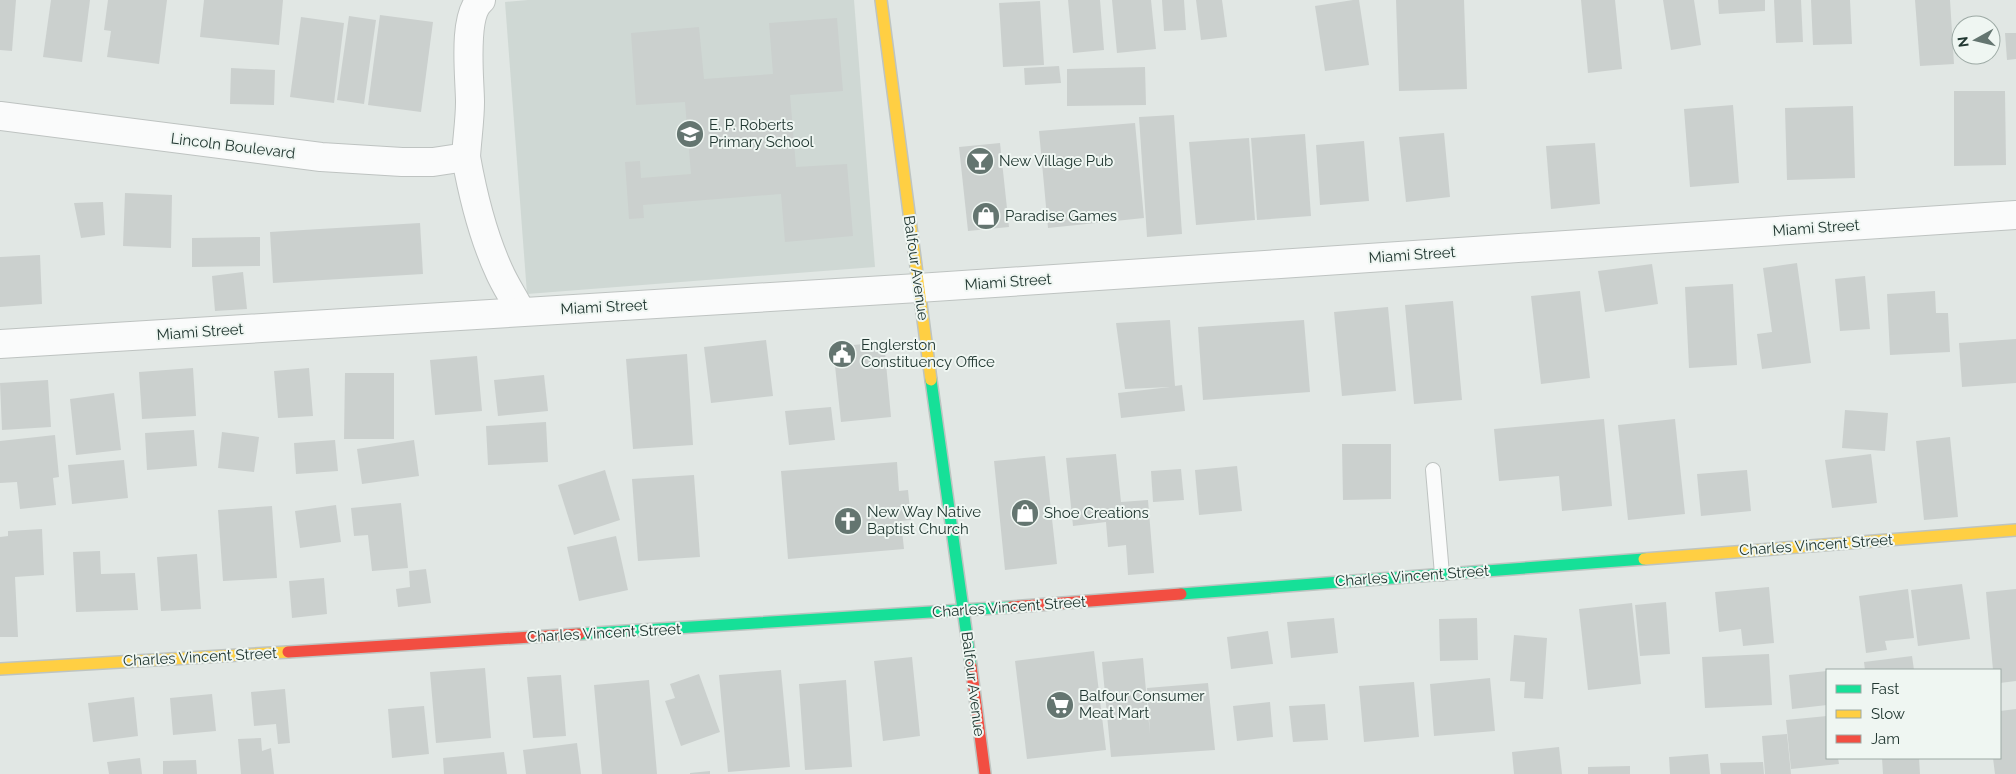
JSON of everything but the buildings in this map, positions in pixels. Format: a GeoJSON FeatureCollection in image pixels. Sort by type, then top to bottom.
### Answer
{"type":"FeatureCollection","features":[{"type":"Feature","properties":{"kind":"street"},"geometry":{"type":"LineString","coordinates":[[481,0],[477,3],[470,26],[468,66],[470,102],[466,157],[472,194],[480,224],[499,272],[521,312]]}},
{"type":"Feature","properties":{"kind":"street","name":"Balfour Avenue"},"geometry":{"type":"LineString","coordinates":[[882,0],[918,288],[985,774]]}},
{"type":"Feature","properties":{"kind":"street","name":"Lincoln Boulevard"},"geometry":{"type":"LineString","coordinates":[[0,116],[321,157],[434,162],[466,157]]}},
{"type":"Feature","properties":{"kind":"street","name":"Miami Street"},"geometry":{"type":"LineString","coordinates":[[0,344],[918,288],[2016,215]]}},
{"type":"Feature","properties":{"kind":"street","name":"Charles Vincent Street"},"geometry":{"type":"LineString","coordinates":[[0,669],[964,611],[2016,530]]}},
{"type":"Feature","properties":{"kind":"lane"},"geometry":{"type":"LineString","coordinates":[[1433,470],[1442,574]]}},
{"type":"Feature","properties":{"kind":"shaded area","name":"E. P. Roberts Primary School"},"geometry":{"type":"Polygon","coordinates":[[[528,0],[854,0],[875,267],[527,294],[505,2],[528,0]]]}},
{"type":"Feature","properties":{"kind":"traffic: fast"},"geometry":{"type":"LineString","coordinates":[[931,380],[971,666]]}},
{"type":"Feature","properties":{"kind":"traffic: fast"},"geometry":{"type":"LineString","coordinates":[[1181,594],[1644,559]]}},
{"type":"Feature","properties":{"kind":"traffic: fast"},"geometry":{"type":"LineString","coordinates":[[579,634],[1011,607]]}},
{"type":"Feature","properties":{"kind":"traffic: slow"},"geometry":{"type":"LineString","coordinates":[[881,0],[931,380]]}},
{"type":"Feature","properties":{"kind":"traffic: slow"},"geometry":{"type":"LineString","coordinates":[[1644,559],[2016,530]]}},
{"type":"Feature","properties":{"kind":"traffic: slow"},"geometry":{"type":"LineString","coordinates":[[0,669],[288,652]]}},
{"type":"Feature","properties":{"kind":"traffic: jam"},"geometry":{"type":"LineString","coordinates":[[1011,607],[1181,594]]}},
{"type":"Feature","properties":{"kind":"traffic: jam"},"geometry":{"type":"LineString","coordinates":[[288,652],[579,634]]}},
{"type":"Feature","properties":{"kind":"traffic: jam"},"geometry":{"type":"LineString","coordinates":[[971,666],[985,774]]}},
{"type":"Feature","properties":{"kind":"place","name":"E. P. Roberts Primary School"},"geometry":{"type":"Point","coordinates":[690,134]}},
{"type":"Feature","properties":{"kind":"place","name":"New Village Pub"},"geometry":{"type":"Point","coordinates":[980,161]}},
{"type":"Feature","properties":{"kind":"place","name":"Paradise Games"},"geometry":{"type":"Point","coordinates":[986,216]}},
{"type":"Feature","properties":{"kind":"place","name":"Englerston Constituency Office"},"geometry":{"type":"Point","coordinates":[842,354]}},
{"type":"Feature","properties":{"kind":"place","name":"Shoe Creations"},"geometry":{"type":"Point","coordinates":[1025,513]}},
{"type":"Feature","properties":{"kind":"place","name":"New Way Native Baptist Church"},"geometry":{"type":"Point","coordinates":[848,521]}},
{"type":"Feature","properties":{"kind":"place","name":"Balfour Consumer Meat Mart"},"geometry":{"type":"Point","coordinates":[1060,705]}}]}
